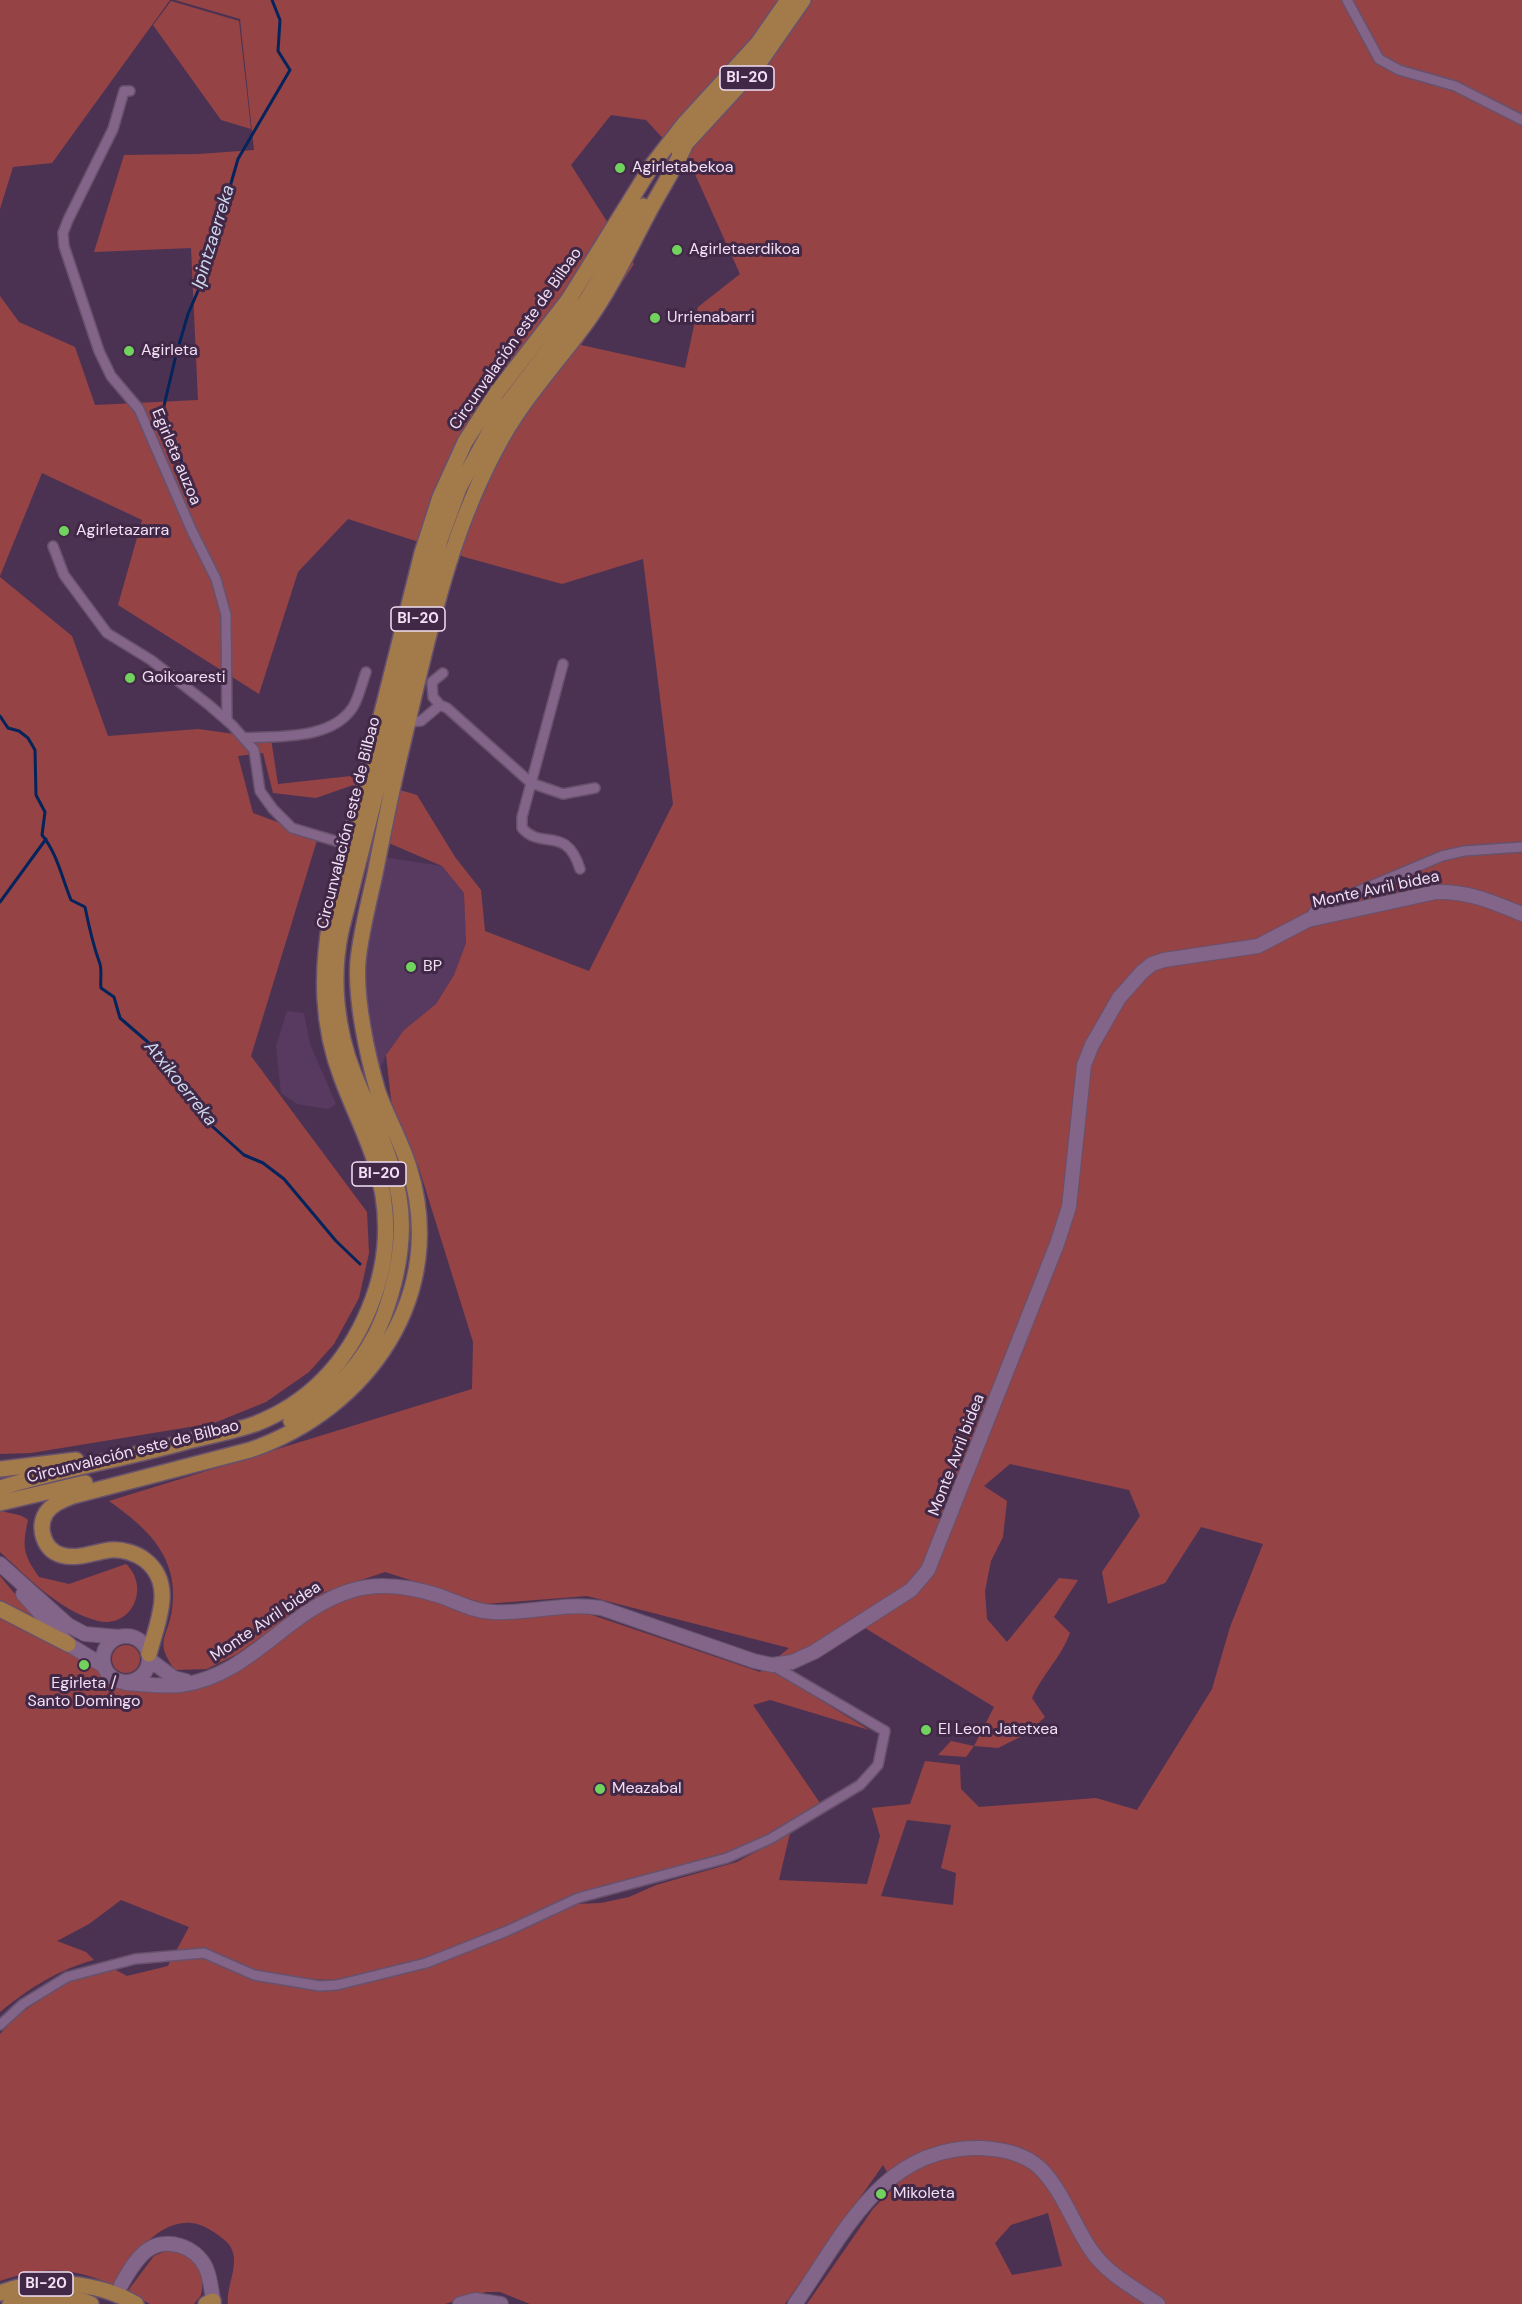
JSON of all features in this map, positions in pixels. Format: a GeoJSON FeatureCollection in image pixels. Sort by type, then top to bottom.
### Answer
{"type":"FeatureCollection","features":[{"type":"Feature","properties":{"kind":"main road","name":"Circunvalación este de Bilbao"},"geometry":{"type":"LineString","coordinates":[[0,1503],[177,1461],[273,1431],[316,1405],[336,1387],[367,1350],[388,1304],[401,1240],[399,1198],[386,1151],[353,1071],[343,1040],[339,1018],[336,968],[341,931],[420,611],[451,508],[481,445],[521,384],[586,301],[654,187],[686,143],[757,66],[800,1]]}},
{"type":"Feature","properties":{"kind":"main road","name":"Circunvalación este de Bilbao"},"geometry":{"type":"LineString","coordinates":[[0,1488],[162,1449],[253,1424],[277,1414],[320,1384],[347,1353],[359,1334],[379,1285],[385,1254],[387,1214],[381,1181],[334,1054],[323,1000],[326,947],[422,553],[440,497],[465,441],[504,383],[569,299],[653,164],[684,124],[800,1]]}},
{"type":"Feature","properties":{"kind":"main road"},"geometry":{"type":"LineString","coordinates":[[149,1657],[163,1597],[162,1585],[151,1566],[139,1556],[124,1551],[112,1550],[75,1557],[57,1554],[48,1546],[42,1531],[47,1512],[62,1500],[273,1442],[317,1418],[352,1390],[384,1352],[401,1320],[416,1268],[419,1209],[409,1167],[379,1093],[372,1066],[358,965],[389,799],[442,582],[463,515],[479,479],[505,432],[548,371],[588,321],[616,276],[652,207],[674,171],[686,143]]}},
{"type":"Feature","properties":{"kind":"main road"},"geometry":{"type":"LineString","coordinates":[[0,1469],[162,1449]]}},
{"type":"Feature","properties":{"kind":"main road"},"geometry":{"type":"LineString","coordinates":[[147,1476],[177,1461]]}},
{"type":"Feature","properties":{"kind":"main road"},"geometry":{"type":"LineString","coordinates":[[0,1609],[68,1644]]}},
{"type":"Feature","properties":{"kind":"main road","name":"BI-20"},"geometry":{"type":"LineString","coordinates":[[0,2293],[20,2287],[46,2284],[118,2304]]}},
{"type":"Feature","properties":{"kind":"main road"},"geometry":{"type":"LineString","coordinates":[[92,2297],[108,2289],[136,2304]]}},
{"type":"Feature","properties":{"kind":"main road","name":"BI-20"},"geometry":{"type":"LineString","coordinates":[[10,2304],[46,2297],[92,2297]]}},
{"type":"Feature","properties":{"kind":"street"},"geometry":{"type":"LineString","coordinates":[[1347,0],[1379,59],[1399,70],[1455,86],[1522,120]]}},
{"type":"Feature","properties":{"kind":"street","name":"Egirleta auzoa"},"geometry":{"type":"LineString","coordinates":[[130,91],[124,90],[113,129],[68,219],[63,233],[64,246],[99,351],[111,376],[139,409],[192,531],[216,579],[226,615],[227,721]]}},
{"type":"Feature","properties":{"kind":"street"},"geometry":{"type":"LineString","coordinates":[[54,546],[64,576],[107,633],[151,660],[227,721],[254,750],[260,791],[273,809],[292,828],[350,845]]}},
{"type":"Feature","properties":{"kind":"street"},"geometry":{"type":"LineString","coordinates":[[563,664],[531,783],[522,828],[527,834],[564,843],[575,852],[580,868]]}},
{"type":"Feature","properties":{"kind":"street"},"geometry":{"type":"LineString","coordinates":[[439,671],[432,682],[433,697],[531,783],[563,795],[595,788]]}},
{"type":"Feature","properties":{"kind":"street"},"geometry":{"type":"LineString","coordinates":[[244,738],[311,732],[336,724],[353,706],[366,672]]}},
{"type":"Feature","properties":{"kind":"street"},"geometry":{"type":"LineString","coordinates":[[408,722],[422,721],[440,705]]}},
{"type":"Feature","properties":{"kind":"street"},"geometry":{"type":"LineString","coordinates":[[1308,920],[1316,909],[1419,864],[1464,851],[1522,847]]}},
{"type":"Feature","properties":{"kind":"street","name":"Monte Avril bidea"},"geometry":{"type":"LineString","coordinates":[[126,1683],[169,1686],[195,1682],[235,1667],[292,1623],[330,1598],[352,1590],[382,1586],[411,1589],[473,1609],[491,1612],[580,1605],[601,1608],[754,1661],[772,1665],[792,1662],[814,1652],[911,1590],[927,1570],[1057,1244],[1069,1207],[1084,1065],[1092,1045],[1119,998],[1142,972],[1158,962],[1258,946],[1308,920],[1436,892],[1455,891],[1473,895],[1522,914]]}},
{"type":"Feature","properties":{"kind":"street"},"geometry":{"type":"LineString","coordinates":[[0,1564],[38,1613],[68,1644],[104,1666],[110,1676],[126,1683],[143,1676],[149,1657]]}},
{"type":"Feature","properties":{"kind":"street"},"geometry":{"type":"LineString","coordinates":[[10,1575],[78,1631],[93,1635],[138,1639],[149,1657],[174,1678],[195,1682]]}},
{"type":"Feature","properties":{"kind":"street"},"geometry":{"type":"LineString","coordinates":[[104,1666],[106,1648],[119,1637]]}},
{"type":"Feature","properties":{"kind":"street"},"geometry":{"type":"LineString","coordinates":[[0,2025],[23,2004],[67,1977],[135,1959],[204,1953],[254,1975],[320,1986],[337,1985],[426,1963],[507,1931],[578,1898],[727,1858],[770,1839],[860,1785],[878,1765],[885,1731],[772,1665]]}},
{"type":"Feature","properties":{"kind":"street"},"geometry":{"type":"LineString","coordinates":[[795,2304],[866,2202],[888,2180],[926,2156],[969,2148],[1009,2152],[1022,2156],[1040,2168],[1055,2187],[1097,2259],[1117,2276],[1158,2304]]}},
{"type":"Feature","properties":{"kind":"street"},"geometry":{"type":"LineString","coordinates":[[121,2285],[147,2251],[166,2244],[176,2244],[194,2253],[205,2265],[211,2303]]}},
{"type":"Feature","properties":{"kind":"street"},"geometry":{"type":"LineString","coordinates":[[460,2304],[475,2301],[501,2304]]}},
{"type":"Feature","properties":{"kind":"shaded area"},"geometry":{"type":"Polygon","coordinates":[[[0,0],[170,0],[52,163],[13,167],[0,209],[0,0]]]}},
{"type":"Feature","properties":{"kind":"shaded area"},"geometry":{"type":"Polygon","coordinates":[[[175,0],[1522,0],[1522,2304],[807,2304],[873,2209],[895,2186],[883,2165],[785,2304],[530,2304],[500,2292],[486,2292],[445,2304],[228,2304],[234,2267],[230,2246],[212,2231],[197,2224],[182,2223],[168,2227],[142,2246],[113,2285],[83,2275],[57,2271],[30,2273],[0,2281],[0,2034],[18,2015],[74,1976],[112,1968],[127,1976],[168,1966],[171,1959],[203,1957],[251,1978],[331,1991],[420,1969],[576,1904],[601,1903],[629,1897],[656,1885],[737,1862],[790,1833],[779,1880],[867,1884],[880,1836],[872,1808],[910,1804],[925,1761],[960,1765],[961,1789],[979,1807],[1096,1798],[1137,1810],[1212,1689],[1230,1627],[1263,1544],[1201,1527],[1165,1583],[1108,1604],[1102,1572],[1140,1516],[1129,1490],[1010,1464],[984,1486],[1007,1501],[1003,1537],[991,1561],[985,1591],[987,1619],[1007,1642],[1059,1578],[1078,1580],[1054,1617],[1070,1633],[1032,1698],[1045,1717],[1028,1733],[998,1748],[974,1746],[994,1707],[865,1628],[827,1653],[798,1667],[775,1672],[869,1730],[770,1700],[753,1705],[820,1803],[764,1836],[731,1851],[581,1893],[427,1959],[338,1980],[293,1979],[254,1971],[207,1950],[176,1951],[189,1927],[121,1900],[89,1924],[57,1941],[86,1952],[94,1960],[44,1981],[0,2012],[0,1614],[98,1668],[112,1683],[123,1687],[179,1690],[295,1626],[340,1598],[385,1592],[433,1599],[467,1613],[592,1615],[760,1672],[789,1648],[587,1596],[485,1604],[385,1572],[325,1592],[237,1654],[207,1669],[175,1670],[169,1660],[165,1653],[164,1640],[172,1610],[173,1591],[166,1559],[148,1533],[109,1501],[472,1389],[473,1342],[418,1165],[404,1151],[391,1099],[386,1055],[404,1030],[436,1004],[454,975],[466,943],[464,893],[442,866],[347,825],[353,785],[316,798],[273,793],[263,753],[238,756],[253,813],[318,837],[251,1056],[367,1212],[369,1253],[359,1298],[334,1344],[309,1372],[266,1402],[214,1423],[31,1453],[0,1454],[0,577],[72,636],[108,736],[198,729],[271,739],[278,784],[351,776],[417,795],[455,857],[481,890],[485,931],[589,971],[673,804],[643,559],[562,584],[468,558],[348,519],[298,572],[259,694],[118,605],[142,520],[42,473],[0,576],[0,296],[19,322],[75,347],[95,405],[198,400],[191,248],[94,252],[124,155],[199,154],[254,150],[240,19],[175,0]],[[611,115],[571,165],[634,264],[581,345],[685,368],[698,307],[740,274],[694,172],[646,120],[611,115]],[[907,1820],[881,1896],[953,1905],[956,1873],[941,1868],[951,1825],[907,1820]],[[1048,2213],[1011,2225],[995,2243],[1012,2275],[1062,2266],[1048,2213]]]}},
{"type":"Feature","properties":{"kind":"shaded area"},"geometry":{"type":"Polygon","coordinates":[[[171,1],[239,21],[251,129],[221,120],[153,25],[171,1]]]}},
{"type":"Feature","properties":{"kind":"shaded area","name":"BP"},"geometry":{"type":"Polygon","coordinates":[[[383,857],[442,866],[464,893],[466,943],[454,975],[436,1004],[404,1030],[386,1055],[380,1069],[366,1010],[364,959],[383,857]]]}},
{"type":"Feature","properties":{"kind":"shaded area"},"geometry":{"type":"Polygon","coordinates":[[[287,1011],[304,1013],[310,1044],[336,1104],[328,1109],[297,1104],[281,1093],[276,1046],[287,1011]]]}},
{"type":"Feature","properties":{"kind":"shaded area"},"geometry":{"type":"Polygon","coordinates":[[[0,1510],[28,1520],[25,1550],[39,1577],[69,1584],[126,1564],[137,1584],[137,1595],[128,1613],[110,1622],[98,1621],[70,1610],[45,1592],[0,1552],[0,1510]]]}},
{"type":"Feature","properties":{"kind":"shaded area"},"geometry":{"type":"Polygon","coordinates":[[[0,1576],[39,1623],[0,1600],[0,1576]]]}},
{"type":"Feature","properties":{"kind":"shaded area"},"geometry":{"type":"Polygon","coordinates":[[[126,1645],[136,1649],[140,1659],[136,1669],[126,1673],[116,1669],[112,1659],[116,1649],[126,1645]]]}},
{"type":"Feature","properties":{"kind":"shaded area"},"geometry":{"type":"Polygon","coordinates":[[[951,1741],[974,1746],[966,1757],[938,1755],[951,1741]]]}},
{"type":"Feature","properties":{"kind":"shaded area"},"geometry":{"type":"Polygon","coordinates":[[[168,2250],[185,2255],[196,2264],[200,2271],[201,2295],[194,2304],[150,2304],[127,2292],[154,2256],[168,2250]]]}},
{"type":"Feature","properties":{"kind":"waterway","name":"Ipintzaerreka"},"geometry":{"type":"LineString","coordinates":[[184,485],[181,458],[163,410],[188,314],[204,277],[238,159],[290,70],[278,51],[280,20],[272,0]]}},
{"type":"Feature","properties":{"kind":"waterway","name":"Atxikoerreka"},"geometry":{"type":"LineString","coordinates":[[0,716],[8,728],[19,731],[28,738],[35,750],[36,795],[45,812],[42,835],[55,858],[71,900],[85,907],[101,967],[101,988],[114,997],[120,1018],[157,1050],[167,1073],[213,1127],[244,1155],[263,1163],[284,1179],[336,1241],[360,1264]]}},
{"type":"Feature","properties":{"kind":"waterway"},"geometry":{"type":"LineString","coordinates":[[0,902],[46,839]]}},
{"type":"Feature","properties":{"kind":"place","name":"Agirletabekoa"},"geometry":{"type":"Point","coordinates":[620,168]}},
{"type":"Feature","properties":{"kind":"place","name":"Agirletaerdikoa"},"geometry":{"type":"Point","coordinates":[677,250]}},
{"type":"Feature","properties":{"kind":"place","name":"Urrienabarri"},"geometry":{"type":"Point","coordinates":[655,318]}},
{"type":"Feature","properties":{"kind":"place","name":"Agirleta"},"geometry":{"type":"Point","coordinates":[129,351]}},
{"type":"Feature","properties":{"kind":"place","name":"Agirletazarra"},"geometry":{"type":"Point","coordinates":[64,531]}},
{"type":"Feature","properties":{"kind":"place","name":"Goikoaresti"},"geometry":{"type":"Point","coordinates":[130,678]}},
{"type":"Feature","properties":{"kind":"place","name":"BP"},"geometry":{"type":"Point","coordinates":[411,967]}},
{"type":"Feature","properties":{"kind":"place","name":"Egirleta / Santo Domingo"},"geometry":{"type":"Point","coordinates":[84,1665]}},
{"type":"Feature","properties":{"kind":"place","name":"El Leon Jatetxea"},"geometry":{"type":"Point","coordinates":[926,1730]}},
{"type":"Feature","properties":{"kind":"place","name":"Meazabal"},"geometry":{"type":"Point","coordinates":[600,1789]}},
{"type":"Feature","properties":{"kind":"place","name":"Mikoleta"},"geometry":{"type":"Point","coordinates":[881,2194]}}]}
